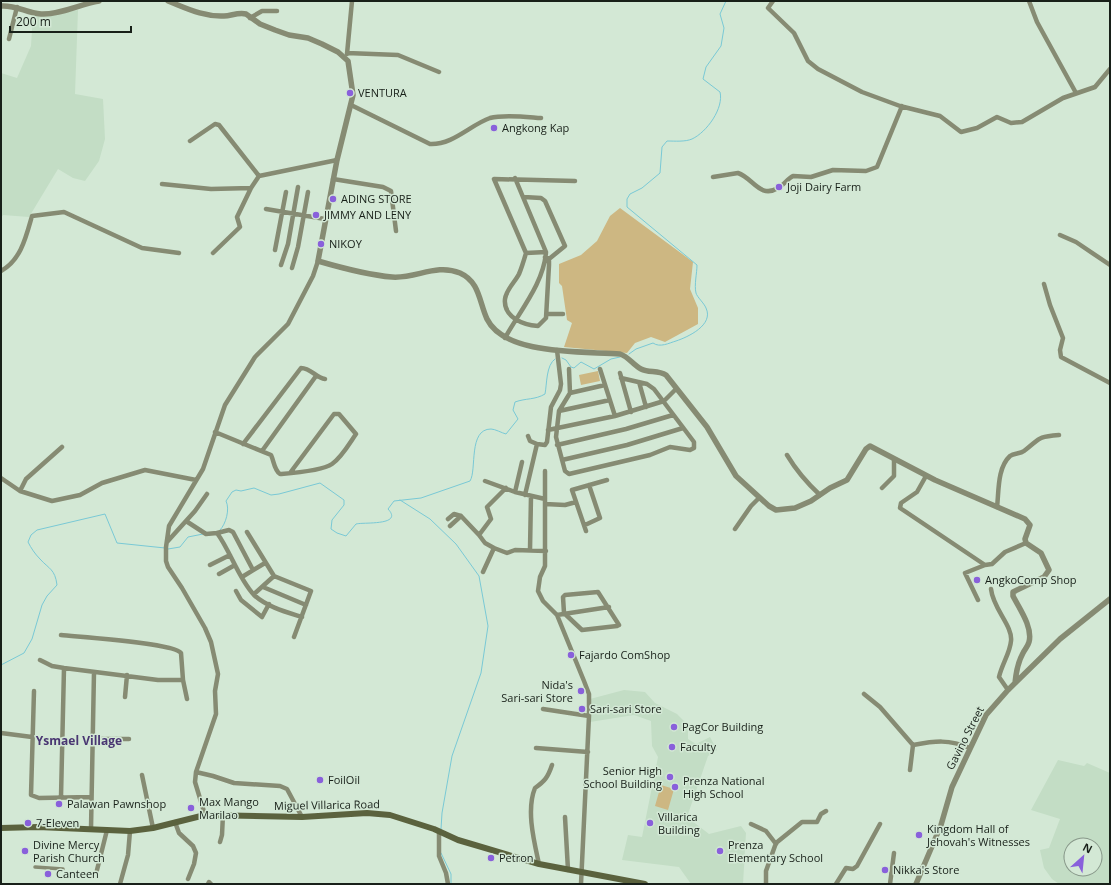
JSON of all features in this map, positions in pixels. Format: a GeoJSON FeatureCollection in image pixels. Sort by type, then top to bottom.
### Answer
{"type":"FeatureCollection","features":[{"type":"Feature","properties":{"kind":"main road","name":"Miguel Villarica Road"},"geometry":{"type":"LineString","coordinates":[[1,828],[130,831],[153,828],[205,815],[223,814],[302,817],[367,814],[390,815],[439,831],[458,840],[539,864],[645,884]]}},
{"type":"Feature","properties":{"kind":"street"},"geometry":{"type":"LineString","coordinates":[[1,6],[17,7],[41,14],[68,10],[99,1]]}},
{"type":"Feature","properties":{"kind":"street"},"geometry":{"type":"LineString","coordinates":[[168,1],[196,13],[224,16],[243,13],[275,30],[288,35],[308,38],[346,55],[398,55],[439,72]]}},
{"type":"Feature","properties":{"kind":"street"},"geometry":{"type":"LineString","coordinates":[[205,815],[197,787],[196,772],[216,714],[215,691],[218,674],[205,628],[168,567],[166,545],[171,522],[203,468],[225,405],[255,357],[283,330],[313,276],[318,261],[336,160],[353,96],[346,55],[352,1]]}},
{"type":"Feature","properties":{"kind":"street"},"geometry":{"type":"LineString","coordinates":[[773,1],[768,8],[794,33],[808,61],[818,70],[862,92],[902,106],[940,116],[956,130],[967,132],[997,117],[1012,123],[1022,122],[1063,98],[1095,87],[1110,69]]}},
{"type":"Feature","properties":{"kind":"street"},"geometry":{"type":"LineString","coordinates":[[1028,1],[1037,22],[1076,93]]}},
{"type":"Feature","properties":{"kind":"street"},"geometry":{"type":"LineString","coordinates":[[9,39],[17,7]]}},
{"type":"Feature","properties":{"kind":"street"},"geometry":{"type":"LineString","coordinates":[[250,18],[262,11],[277,11]]}},
{"type":"Feature","properties":{"kind":"street"},"geometry":{"type":"LineString","coordinates":[[351,105],[430,144],[436,144],[452,138],[491,118],[541,118]]}},
{"type":"Feature","properties":{"kind":"street"},"geometry":{"type":"LineString","coordinates":[[713,177],[738,173],[762,190],[770,192],[779,188],[793,176],[811,178],[833,170],[866,171],[877,167],[902,106]]}},
{"type":"Feature","properties":{"kind":"street"},"geometry":{"type":"LineString","coordinates":[[190,141],[215,124],[219,125],[259,176]]}},
{"type":"Feature","properties":{"kind":"street"},"geometry":{"type":"LineString","coordinates":[[214,254],[240,228],[238,217],[251,188],[259,176],[336,160]]}},
{"type":"Feature","properties":{"kind":"street"},"geometry":{"type":"LineString","coordinates":[[515,178],[524,197],[546,256],[547,314],[538,326],[515,320],[509,314],[505,299],[518,275],[526,253],[494,181],[496,178],[515,178],[575,181]]}},
{"type":"Feature","properties":{"kind":"street"},"geometry":{"type":"LineString","coordinates":[[333,179],[382,187],[391,191],[396,231]]}},
{"type":"Feature","properties":{"kind":"street"},"geometry":{"type":"LineString","coordinates":[[162,184],[212,189],[251,188]]}},
{"type":"Feature","properties":{"kind":"street"},"geometry":{"type":"LineString","coordinates":[[281,265],[288,244],[298,187]]}},
{"type":"Feature","properties":{"kind":"street"},"geometry":{"type":"LineString","coordinates":[[275,250],[286,192]]}},
{"type":"Feature","properties":{"kind":"street"},"geometry":{"type":"LineString","coordinates":[[292,268],[308,192]]}},
{"type":"Feature","properties":{"kind":"street"},"geometry":{"type":"LineString","coordinates":[[524,197],[540,198],[545,201],[565,246],[546,256],[526,253]]}},
{"type":"Feature","properties":{"kind":"street"},"geometry":{"type":"LineString","coordinates":[[266,209],[325,219]]}},
{"type":"Feature","properties":{"kind":"street"},"geometry":{"type":"LineString","coordinates":[[1,271],[10,265],[17,257],[32,216],[64,212],[142,248],[179,253]]}},
{"type":"Feature","properties":{"kind":"street"},"geometry":{"type":"LineString","coordinates":[[1060,234],[1076,242],[1110,265]]}},
{"type":"Feature","properties":{"kind":"street"},"geometry":{"type":"LineString","coordinates":[[505,338],[537,282],[546,256]]}},
{"type":"Feature","properties":{"kind":"street"},"geometry":{"type":"LineString","coordinates":[[318,261],[352,270],[393,278],[433,270],[450,270],[462,274],[471,280],[483,302],[487,318],[496,331],[505,338],[538,348],[624,355],[642,370],[660,372],[666,375],[718,443],[736,476],[772,508],[783,510],[811,501],[847,480],[868,447],[875,447],[926,476],[1027,520],[1030,525],[1025,539],[1026,543]]}},
{"type":"Feature","properties":{"kind":"street"},"geometry":{"type":"LineString","coordinates":[[1044,284],[1050,305],[1063,338],[1060,350],[1061,357],[1110,383]]}},
{"type":"Feature","properties":{"kind":"street"},"geometry":{"type":"LineString","coordinates":[[547,314],[564,314]]}},
{"type":"Feature","properties":{"kind":"street"},"geometry":{"type":"LineString","coordinates":[[528,436],[530,441],[537,444],[546,444],[551,407],[560,390],[561,384],[557,350]]}},
{"type":"Feature","properties":{"kind":"street"},"geometry":{"type":"LineString","coordinates":[[243,444],[301,368],[308,369],[316,376],[325,380]]}},
{"type":"Feature","properties":{"kind":"street"},"geometry":{"type":"LineString","coordinates":[[600,369],[615,416]]}},
{"type":"Feature","properties":{"kind":"street"},"geometry":{"type":"LineString","coordinates":[[568,370],[570,393],[559,411],[557,444],[565,471],[569,474],[650,455],[670,447],[690,450],[694,448],[695,445],[664,401],[651,386],[620,376],[631,412]]}},
{"type":"Feature","properties":{"kind":"street"},"geometry":{"type":"LineString","coordinates":[[262,451],[316,376]]}},
{"type":"Feature","properties":{"kind":"street"},"geometry":{"type":"LineString","coordinates":[[638,382],[646,407]]}},
{"type":"Feature","properties":{"kind":"street"},"geometry":{"type":"LineString","coordinates":[[570,393],[605,385]]}},
{"type":"Feature","properties":{"kind":"street"},"geometry":{"type":"LineString","coordinates":[[548,430],[631,412],[664,401],[676,388]]}},
{"type":"Feature","properties":{"kind":"street"},"geometry":{"type":"LineString","coordinates":[[559,411],[610,400]]}},
{"type":"Feature","properties":{"kind":"street"},"geometry":{"type":"LineString","coordinates":[[215,432],[271,455],[277,473],[290,473],[326,467],[332,464],[356,434],[339,414],[334,414],[290,473]]}},
{"type":"Feature","properties":{"kind":"street"},"geometry":{"type":"LineString","coordinates":[[557,444],[626,429],[673,415]]}},
{"type":"Feature","properties":{"kind":"street"},"geometry":{"type":"LineString","coordinates":[[562,460],[627,445],[683,428]]}},
{"type":"Feature","properties":{"kind":"street"},"geometry":{"type":"LineString","coordinates":[[997,507],[1000,477],[1008,458],[1014,454],[1023,452],[1038,438],[1059,435]]}},
{"type":"Feature","properties":{"kind":"street"},"geometry":{"type":"LineString","coordinates":[[526,494],[537,444]]}},
{"type":"Feature","properties":{"kind":"street"},"geometry":{"type":"LineString","coordinates":[[20,491],[26,479],[62,447]]}},
{"type":"Feature","properties":{"kind":"street"},"geometry":{"type":"LineString","coordinates":[[787,455],[802,476],[820,495]]}},
{"type":"Feature","properties":{"kind":"street"},"geometry":{"type":"LineString","coordinates":[[882,488],[894,476],[894,459]]}},
{"type":"Feature","properties":{"kind":"street"},"geometry":{"type":"LineString","coordinates":[[515,492],[522,462]]}},
{"type":"Feature","properties":{"kind":"street"},"geometry":{"type":"LineString","coordinates":[[1,478],[20,491],[52,501],[63,500],[80,495],[98,485],[120,476],[145,470],[196,480]]}},
{"type":"Feature","properties":{"kind":"street"},"geometry":{"type":"LineString","coordinates":[[545,471],[545,569],[540,577],[538,591],[543,601],[557,615],[589,694],[588,752],[581,884]]}},
{"type":"Feature","properties":{"kind":"street"},"geometry":{"type":"LineString","coordinates":[[926,476],[917,492],[901,503],[900,508],[985,565]]}},
{"type":"Feature","properties":{"kind":"street"},"geometry":{"type":"LineString","coordinates":[[588,485],[600,518],[586,528],[572,490],[588,485],[607,480]]}},
{"type":"Feature","properties":{"kind":"street"},"geometry":{"type":"LineString","coordinates":[[485,481],[545,501],[565,505],[576,502]]}},
{"type":"Feature","properties":{"kind":"street"},"geometry":{"type":"LineString","coordinates":[[479,535],[490,519],[487,507],[506,488]]}},
{"type":"Feature","properties":{"kind":"street"},"geometry":{"type":"LineString","coordinates":[[166,545],[207,494]]}},
{"type":"Feature","properties":{"kind":"street"},"geometry":{"type":"LineString","coordinates":[[530,550],[531,496]]}},
{"type":"Feature","properties":{"kind":"street"},"geometry":{"type":"LineString","coordinates":[[735,529],[751,506],[760,498]]}},
{"type":"Feature","properties":{"kind":"street"},"geometry":{"type":"LineString","coordinates":[[448,519],[454,514],[461,516],[486,543],[505,553],[515,550],[546,551]]}},
{"type":"Feature","properties":{"kind":"street"},"geometry":{"type":"LineString","coordinates":[[450,526],[461,516]]}},
{"type":"Feature","properties":{"kind":"street"},"geometry":{"type":"LineString","coordinates":[[186,521],[206,534],[216,534],[229,530],[233,532],[254,570]]}},
{"type":"Feature","properties":{"kind":"street"},"geometry":{"type":"LineString","coordinates":[[247,532],[274,576],[311,591],[294,637]]}},
{"type":"Feature","properties":{"kind":"street"},"geometry":{"type":"LineString","coordinates":[[216,534],[254,594],[269,604],[302,617]]}},
{"type":"Feature","properties":{"kind":"street"},"geometry":{"type":"LineString","coordinates":[[978,600],[965,573],[985,565],[992,564],[1005,552],[1026,543]]}},
{"type":"Feature","properties":{"kind":"street"},"geometry":{"type":"LineString","coordinates":[[1015,683],[1016,673],[1022,653],[1029,642],[1029,635],[1026,622],[1012,596],[1013,592],[1044,576],[1049,570],[1041,553],[1026,543]]}},
{"type":"Feature","properties":{"kind":"street"},"geometry":{"type":"LineString","coordinates":[[483,572],[494,548]]}},
{"type":"Feature","properties":{"kind":"street"},"geometry":{"type":"LineString","coordinates":[[210,565],[230,555]]}},
{"type":"Feature","properties":{"kind":"street"},"geometry":{"type":"LineString","coordinates":[[242,577],[265,563]]}},
{"type":"Feature","properties":{"kind":"street"},"geometry":{"type":"LineString","coordinates":[[219,574],[235,565]]}},
{"type":"Feature","properties":{"kind":"street"},"geometry":{"type":"LineString","coordinates":[[254,594],[274,576]]}},
{"type":"Feature","properties":{"kind":"street"},"geometry":{"type":"LineString","coordinates":[[263,587],[306,605]]}},
{"type":"Feature","properties":{"kind":"street"},"geometry":{"type":"LineString","coordinates":[[991,589],[994,606],[1011,634],[1011,642],[999,677],[1008,690]]}},
{"type":"Feature","properties":{"kind":"street"},"geometry":{"type":"LineString","coordinates":[[236,591],[241,600],[262,617],[269,604]]}},
{"type":"Feature","properties":{"kind":"street"},"geometry":{"type":"LineString","coordinates":[[597,592],[619,622],[618,626],[583,630],[564,613],[562,599],[565,595],[597,592]]}},
{"type":"Feature","properties":{"kind":"street","name":"Gavino Street"},"geometry":{"type":"LineString","coordinates":[[916,884],[941,825],[952,787],[986,715],[1008,690],[1060,639],[1110,599]]}},
{"type":"Feature","properties":{"kind":"street"},"geometry":{"type":"LineString","coordinates":[[557,615],[609,607]]}},
{"type":"Feature","properties":{"kind":"street"},"geometry":{"type":"LineString","coordinates":[[61,636],[146,644],[176,649],[181,654],[183,680],[187,699]]}},
{"type":"Feature","properties":{"kind":"street"},"geometry":{"type":"LineString","coordinates":[[40,660],[52,666],[64,668],[158,680],[183,680]]}},
{"type":"Feature","properties":{"kind":"street"},"geometry":{"type":"LineString","coordinates":[[61,797],[64,668]]}},
{"type":"Feature","properties":{"kind":"street"},"geometry":{"type":"LineString","coordinates":[[91,829],[94,672]]}},
{"type":"Feature","properties":{"kind":"street"},"geometry":{"type":"LineString","coordinates":[[125,697],[127,676]]}},
{"type":"Feature","properties":{"kind":"street"},"geometry":{"type":"LineString","coordinates":[[34,691],[32,795],[38,798],[91,797]]}},
{"type":"Feature","properties":{"kind":"street"},"geometry":{"type":"LineString","coordinates":[[864,694],[880,707],[913,744],[910,770]]}},
{"type":"Feature","properties":{"kind":"street"},"geometry":{"type":"LineString","coordinates":[[543,709],[589,716]]}},
{"type":"Feature","properties":{"kind":"street"},"geometry":{"type":"LineString","coordinates":[[1,733],[32,737]]}},
{"type":"Feature","properties":{"kind":"street"},"geometry":{"type":"LineString","coordinates":[[93,739],[129,739]]}},
{"type":"Feature","properties":{"kind":"street"},"geometry":{"type":"LineString","coordinates":[[913,744],[940,741],[955,742],[970,748]]}},
{"type":"Feature","properties":{"kind":"street"},"geometry":{"type":"LineString","coordinates":[[536,748],[588,752]]}},
{"type":"Feature","properties":{"kind":"street"},"geometry":{"type":"LineString","coordinates":[[539,864],[532,833],[532,799],[535,788],[548,778],[552,765]]}},
{"type":"Feature","properties":{"kind":"street"},"geometry":{"type":"LineString","coordinates":[[196,772],[234,783],[280,786],[287,789],[302,817]]}},
{"type":"Feature","properties":{"kind":"street"},"geometry":{"type":"LineString","coordinates":[[142,775],[153,828]]}},
{"type":"Feature","properties":{"kind":"street"},"geometry":{"type":"LineString","coordinates":[[766,884],[766,871],[776,844],[802,822],[817,822],[821,814],[826,811]]}},
{"type":"Feature","properties":{"kind":"street"},"geometry":{"type":"LineString","coordinates":[[220,842],[222,835],[223,814]]}},
{"type":"Feature","properties":{"kind":"street"},"geometry":{"type":"LineString","coordinates":[[565,817],[568,870]]}},
{"type":"Feature","properties":{"kind":"street"},"geometry":{"type":"LineString","coordinates":[[175,822],[179,833],[193,846],[196,853],[194,864],[188,879]]}},
{"type":"Feature","properties":{"kind":"street"},"geometry":{"type":"LineString","coordinates":[[751,824],[766,831],[776,844]]}},
{"type":"Feature","properties":{"kind":"street"},"geometry":{"type":"LineString","coordinates":[[836,884],[846,868],[853,869],[857,866],[880,824]]}},
{"type":"Feature","properties":{"kind":"street"},"geometry":{"type":"LineString","coordinates":[[97,870],[107,830]]}},
{"type":"Feature","properties":{"kind":"street"},"geometry":{"type":"LineString","coordinates":[[120,884],[128,855],[130,831]]}},
{"type":"Feature","properties":{"kind":"street"},"geometry":{"type":"LineString","coordinates":[[439,831],[439,856],[446,872],[448,884]]}},
{"type":"Feature","properties":{"kind":"street"},"geometry":{"type":"LineString","coordinates":[[890,884],[894,853]]}},
{"type":"Feature","properties":{"kind":"street"},"geometry":{"type":"LineString","coordinates":[[34,867],[63,869]]}},
{"type":"Feature","properties":{"kind":"shaded area"},"geometry":{"type":"Polygon","coordinates":[[[78,10],[75,94],[103,99],[105,139],[99,161],[85,181],[73,178],[58,169],[29,217],[3,215],[1,218],[1,73],[17,78],[31,46],[33,14],[51,15],[78,10]]]}},
{"type":"Feature","properties":{"kind":"shaded area"},"geometry":{"type":"Polygon","coordinates":[[[620,208],[693,262],[690,289],[698,308],[698,324],[665,342],[651,337],[635,343],[627,353],[564,347],[572,323],[567,320],[562,286],[559,283],[559,264],[581,255],[597,241],[610,216],[620,208]]]}},
{"type":"Feature","properties":{"kind":"shaded area"},"geometry":{"type":"Polygon","coordinates":[[[598,371],[600,381],[581,385],[579,375],[598,371]]]}},
{"type":"Feature","properties":{"kind":"shaded area","name":"Prenza National High School"},"geometry":{"type":"Polygon","coordinates":[[[624,690],[645,692],[655,703],[677,714],[688,725],[688,739],[696,744],[710,737],[717,750],[708,756],[687,817],[709,834],[741,826],[746,833],[743,884],[691,884],[679,867],[622,860],[628,835],[642,837],[658,757],[652,746],[651,721],[634,715],[590,722],[590,699],[624,690]]]}},
{"type":"Feature","properties":{"kind":"shaded area"},"geometry":{"type":"Polygon","coordinates":[[[1058,760],[1084,766],[1087,763],[1110,773],[1110,884],[1059,884],[1052,879],[1044,868],[1040,850],[1049,848],[1060,819],[1031,810],[1058,760]]]}},
{"type":"Feature","properties":{"kind":"shaded area"},"geometry":{"type":"Polygon","coordinates":[[[661,785],[674,789],[668,810],[655,806],[661,785]]]}},
{"type":"Feature","properties":{"kind":"waterway"},"geometry":{"type":"LineString","coordinates":[[629,354],[636,349],[653,343],[659,345],[667,344],[693,333],[703,325],[708,314],[704,304],[695,290],[697,265],[627,207],[627,199],[630,194],[642,188],[660,173],[662,147],[667,141],[683,141],[698,136],[709,125],[717,112],[721,98],[720,92],[703,79],[706,67],[721,46],[724,28],[720,14],[726,1]]}},
{"type":"Feature","properties":{"kind":"waterway"},"geometry":{"type":"LineString","coordinates":[[562,358],[566,360],[571,367],[574,368],[581,362],[594,369],[611,359],[620,357]]}},
{"type":"Feature","properties":{"kind":"waterway"},"geometry":{"type":"LineString","coordinates":[[220,530],[227,516],[228,508],[226,501],[232,492],[236,490],[241,491],[254,488],[271,495],[320,483],[344,500],[344,505],[332,520],[331,529],[346,536],[356,524],[387,521],[391,518],[392,514],[388,509],[394,501],[421,498],[470,481],[472,476],[474,451],[479,436],[484,431],[491,429],[506,434],[518,419],[513,410],[515,402],[545,394],[548,370],[555,359]]}},
{"type":"Feature","properties":{"kind":"waterway"},"geometry":{"type":"LineString","coordinates":[[400,500],[430,519],[456,544],[479,576],[488,626],[481,673],[452,756],[442,813],[441,829]]}},
{"type":"Feature","properties":{"kind":"waterway"},"geometry":{"type":"LineString","coordinates":[[1,665],[24,653],[32,639],[42,605],[47,596],[57,585],[53,572],[36,555],[28,542],[31,535],[37,530],[105,514],[117,543],[165,548]]}},
{"type":"Feature","properties":{"kind":"waterway"},"geometry":{"type":"LineString","coordinates":[[168,549],[180,547],[188,537],[203,534]]}},
{"type":"Feature","properties":{"kind":"waterway"},"geometry":{"type":"LineString","coordinates":[[441,853],[451,874],[451,884]]}},
{"type":"Feature","properties":{"kind":"place","name":"VENTURA"},"geometry":{"type":"Point","coordinates":[350,93]}},
{"type":"Feature","properties":{"kind":"place","name":"Angkong Kap"},"geometry":{"type":"Point","coordinates":[494,128]}},
{"type":"Feature","properties":{"kind":"place","name":"Joji Dairy Farm"},"geometry":{"type":"Point","coordinates":[779,187]}},
{"type":"Feature","properties":{"kind":"place","name":"ADING STORE"},"geometry":{"type":"Point","coordinates":[333,199]}},
{"type":"Feature","properties":{"kind":"place","name":"JIMMY AND LENY"},"geometry":{"type":"Point","coordinates":[316,215]}},
{"type":"Feature","properties":{"kind":"place","name":"NIKOY"},"geometry":{"type":"Point","coordinates":[321,244]}},
{"type":"Feature","properties":{"kind":"place","name":"AngkoComp Shop"},"geometry":{"type":"Point","coordinates":[977,580]}},
{"type":"Feature","properties":{"kind":"place","name":"Fajardo ComShop"},"geometry":{"type":"Point","coordinates":[571,655]}},
{"type":"Feature","properties":{"kind":"place","name":"Nida's Sari-sari Store"},"geometry":{"type":"Point","coordinates":[581,691]}},
{"type":"Feature","properties":{"kind":"place","name":"Sari-sari Store"},"geometry":{"type":"Point","coordinates":[582,709]}},
{"type":"Feature","properties":{"kind":"place","name":"PagCor Building"},"geometry":{"type":"Point","coordinates":[674,727]}},
{"type":"Feature","properties":{"kind":"place","name":"Faculty"},"geometry":{"type":"Point","coordinates":[672,747]}},
{"type":"Feature","properties":{"kind":"place","name":"Senior High School Building"},"geometry":{"type":"Point","coordinates":[670,777]}},
{"type":"Feature","properties":{"kind":"place","name":"FoilOil"},"geometry":{"type":"Point","coordinates":[320,780]}},
{"type":"Feature","properties":{"kind":"place","name":"Prenza National High School"},"geometry":{"type":"Point","coordinates":[675,787]}},
{"type":"Feature","properties":{"kind":"place","name":"Palawan Pawnshop"},"geometry":{"type":"Point","coordinates":[59,804]}},
{"type":"Feature","properties":{"kind":"place","name":"Max Mango Marilao"},"geometry":{"type":"Point","coordinates":[191,808]}},
{"type":"Feature","properties":{"kind":"place","name":"7-Eleven"},"geometry":{"type":"Point","coordinates":[28,823]}},
{"type":"Feature","properties":{"kind":"place","name":"Villarica Building"},"geometry":{"type":"Point","coordinates":[650,823]}},
{"type":"Feature","properties":{"kind":"place","name":"Kingdom Hall of Jehovah's Witnesses"},"geometry":{"type":"Point","coordinates":[919,835]}},
{"type":"Feature","properties":{"kind":"place","name":"Divine Mercy Parish Church"},"geometry":{"type":"Point","coordinates":[25,851]}},
{"type":"Feature","properties":{"kind":"place","name":"Prenza Elementary School"},"geometry":{"type":"Point","coordinates":[720,851]}},
{"type":"Feature","properties":{"kind":"place","name":"Petron"},"geometry":{"type":"Point","coordinates":[491,858]}},
{"type":"Feature","properties":{"kind":"place","name":"Nikka's Store"},"geometry":{"type":"Point","coordinates":[885,870]}},
{"type":"Feature","properties":{"kind":"place","name":"Canteen"},"geometry":{"type":"Point","coordinates":[48,874]}},
{"type":"Feature","properties":{"kind":"district","name":"Ysmael Village"},"geometry":{"type":"Point","coordinates":[79,741]}}]}
